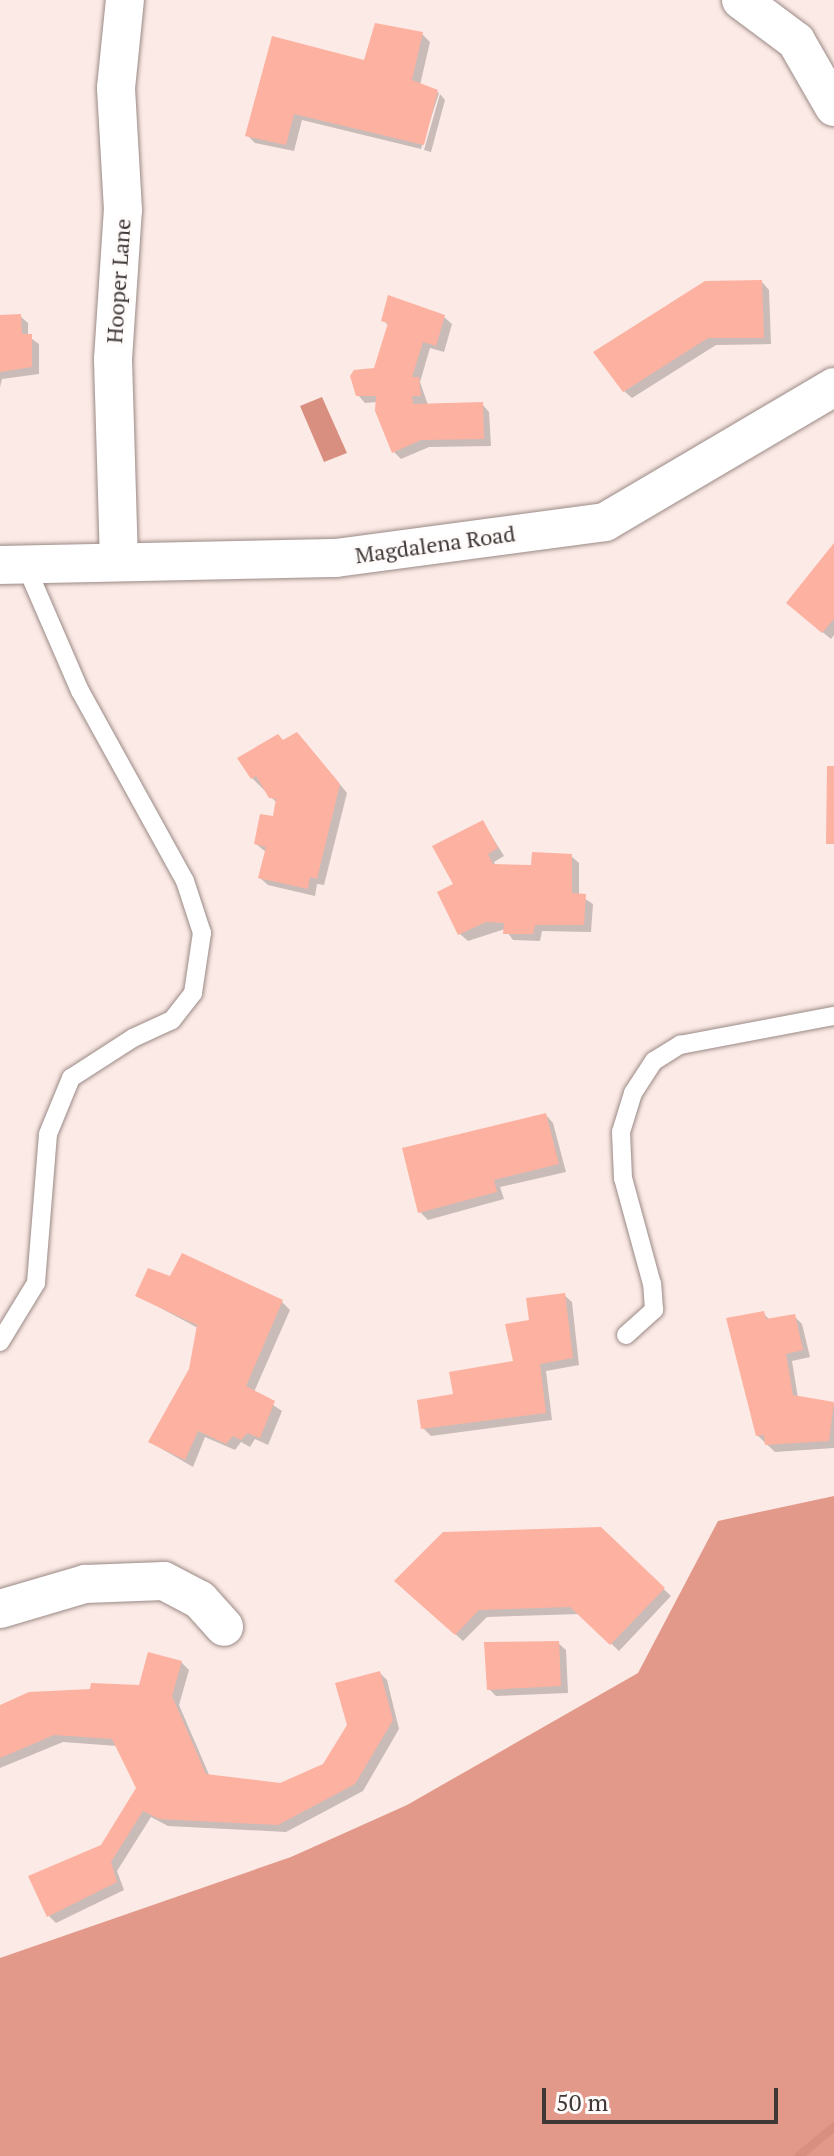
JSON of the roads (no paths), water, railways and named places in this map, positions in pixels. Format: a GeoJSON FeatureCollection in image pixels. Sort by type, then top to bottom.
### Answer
{"type":"FeatureCollection","features":[{"type":"Feature","properties":{"kind":"street","name":"Hooper Lane"},"geometry":{"type":"LineString","coordinates":[[119,562],[113,359],[123,210],[116,88],[125,0]]}},
{"type":"Feature","properties":{"kind":"street"},"geometry":{"type":"LineString","coordinates":[[741,0],[796,41],[834,107]]}},
{"type":"Feature","properties":{"kind":"street","name":"Magdalena Road"},"geometry":{"type":"LineString","coordinates":[[13,564],[336,558],[605,522],[834,387]]}},
{"type":"Feature","properties":{"kind":"street"},"geometry":{"type":"LineString","coordinates":[[0,1609],[85,1584],[164,1581],[200,1600],[224,1627]]}},
{"type":"Feature","properties":{"kind":"lane"},"geometry":{"type":"LineString","coordinates":[[0,1342],[36,1283],[48,1134],[71,1078],[133,1038],[172,1020],[193,993],[202,933],[185,881],[13,564]]}},
{"type":"Feature","properties":{"kind":"lane"},"geometry":{"type":"LineString","coordinates":[[626,1335],[654,1310],[652,1284],[623,1178],[621,1132],[633,1093],[654,1061],[680,1045],[834,1016]]}},
{"type":"Feature","properties":{"kind":"waterway"},"geometry":{"type":"LineString","coordinates":[[798,2156],[834,2126]]}}]}
